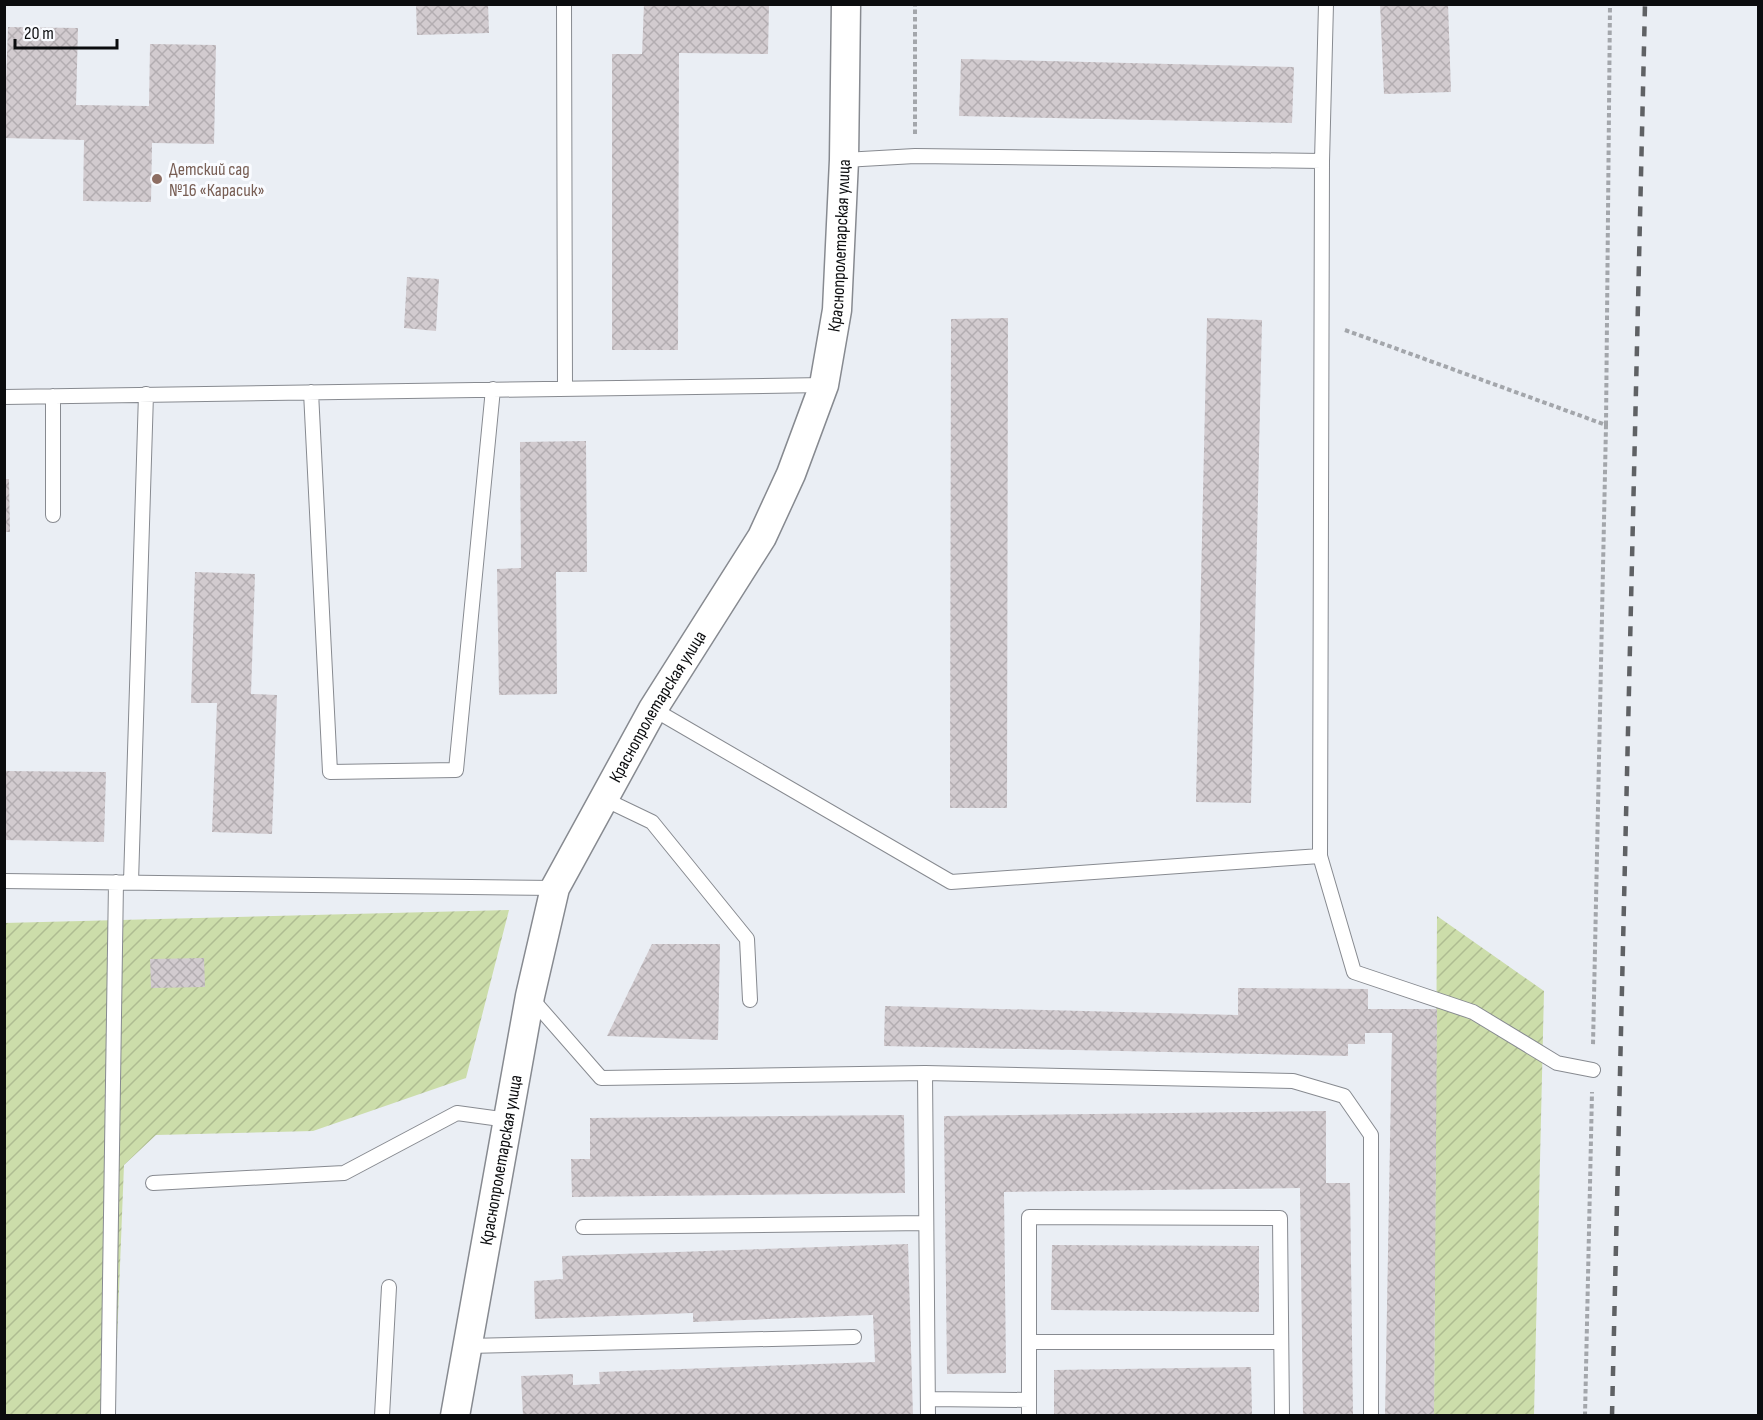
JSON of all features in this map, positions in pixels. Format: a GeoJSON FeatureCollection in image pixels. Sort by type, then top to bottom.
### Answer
{"type":"FeatureCollection","features":[{"type":"Feature","properties":{"kind":"street","name":"Краснопролетарская улица"},"geometry":{"type":"LineString","coordinates":[[455,1416],[530,996],[555,888],[653,709],[762,537],[791,474],[825,385],[837,310],[844,160],[846,4]]}},
{"type":"Feature","properties":{"kind":"lane"},"geometry":{"type":"LineString","coordinates":[[564,4],[564,389]]}},
{"type":"Feature","properties":{"kind":"lane"},"geometry":{"type":"LineString","coordinates":[[1326,4],[1322,161],[1320,856],[1354,972],[1473,1012],[1557,1063],[1593,1070]]}},
{"type":"Feature","properties":{"kind":"lane"},"geometry":{"type":"LineString","coordinates":[[844,160],[915,156],[1322,161]]}},
{"type":"Feature","properties":{"kind":"lane"},"geometry":{"type":"LineString","coordinates":[[4,397],[825,385]]}},
{"type":"Feature","properties":{"kind":"lane"},"geometry":{"type":"LineString","coordinates":[[311,392],[330,772],[456,770],[493,389]]}},
{"type":"Feature","properties":{"kind":"lane"},"geometry":{"type":"LineString","coordinates":[[132,882],[146,394]]}},
{"type":"Feature","properties":{"kind":"lane"},"geometry":{"type":"LineString","coordinates":[[53,396],[53,515]]}},
{"type":"Feature","properties":{"kind":"lane"},"geometry":{"type":"LineString","coordinates":[[653,709],[951,882],[1320,856]]}},
{"type":"Feature","properties":{"kind":"lane"},"geometry":{"type":"LineString","coordinates":[[604,799],[652,822],[747,939],[750,1000]]}},
{"type":"Feature","properties":{"kind":"lane"},"geometry":{"type":"LineString","coordinates":[[4,881],[555,888]]}},
{"type":"Feature","properties":{"kind":"lane"},"geometry":{"type":"LineString","coordinates":[[108,1416],[116,882]]}},
{"type":"Feature","properties":{"kind":"lane"},"geometry":{"type":"LineString","coordinates":[[530,996],[601,1078],[925,1073],[1293,1081],[1344,1096],[1371,1135],[1371,1416]]}},
{"type":"Feature","properties":{"kind":"lane"},"geometry":{"type":"LineString","coordinates":[[925,1073],[928,1416]]}},
{"type":"Feature","properties":{"kind":"lane"},"geometry":{"type":"LineString","coordinates":[[153,1183],[344,1173],[457,1113],[508,1120]]}},
{"type":"Feature","properties":{"kind":"lane"},"geometry":{"type":"LineString","coordinates":[[1029,1416],[1029,1217],[1280,1218],[1282,1416]]}},
{"type":"Feature","properties":{"kind":"lane"},"geometry":{"type":"LineString","coordinates":[[583,1227],[926,1223]]}},
{"type":"Feature","properties":{"kind":"lane"},"geometry":{"type":"LineString","coordinates":[[382,1416],[389,1287]]}},
{"type":"Feature","properties":{"kind":"lane"},"geometry":{"type":"LineString","coordinates":[[468,1346],[854,1337]]}},
{"type":"Feature","properties":{"kind":"lane"},"geometry":{"type":"LineString","coordinates":[[1029,1342],[1281,1342]]}},
{"type":"Feature","properties":{"kind":"lane"},"geometry":{"type":"LineString","coordinates":[[928,1399],[1029,1400]]}},
{"type":"Feature","properties":{"kind":"path"},"geometry":{"type":"LineString","coordinates":[[915,4],[915,156]]}},
{"type":"Feature","properties":{"kind":"path"},"geometry":{"type":"LineString","coordinates":[[1585,1416],[1606,425],[1610,4]]}},
{"type":"Feature","properties":{"kind":"path"},"geometry":{"type":"LineString","coordinates":[[1322,322],[1606,425]]}},
{"type":"Feature","properties":{"kind":"green space"},"geometry":{"type":"Polygon","coordinates":[[[509,910],[466,1078],[313,1131],[156,1135],[124,1165],[114,1416],[5,1415],[4,923],[509,910]]]}},
{"type":"Feature","properties":{"kind":"green space"},"geometry":{"type":"Polygon","coordinates":[[[1437,916],[1544,991],[1534,1415],[1434,1416],[1437,916]]]}},
{"type":"Feature","properties":{"kind":"building"},"geometry":{"type":"Polygon","coordinates":[[[416,4],[488,4],[489,33],[417,35],[416,4]]]}},
{"type":"Feature","properties":{"kind":"building"},"geometry":{"type":"Polygon","coordinates":[[[644,4],[769,4],[768,54],[679,53],[678,350],[612,350],[612,54],[642,54],[644,4]]]}},
{"type":"Feature","properties":{"kind":"building"},"geometry":{"type":"Polygon","coordinates":[[[1380,4],[1448,4],[1451,92],[1384,94],[1380,4]]]}},
{"type":"Feature","properties":{"kind":"building"},"geometry":{"type":"Polygon","coordinates":[[[8,27],[78,28],[76,105],[149,106],[150,44],[216,45],[214,144],[152,143],[151,202],[83,201],[84,140],[4,138],[8,27]]]}},
{"type":"Feature","properties":{"kind":"building"},"geometry":{"type":"Polygon","coordinates":[[[961,59],[1294,67],[1292,123],[959,116],[961,59]]]}},
{"type":"Feature","properties":{"kind":"building"},"geometry":{"type":"Polygon","coordinates":[[[407,277],[439,279],[436,331],[404,328],[407,277]]]}},
{"type":"Feature","properties":{"kind":"building"},"geometry":{"type":"Polygon","coordinates":[[[1008,318],[1007,808],[950,808],[951,319],[1008,318]]]}},
{"type":"Feature","properties":{"kind":"building"},"geometry":{"type":"Polygon","coordinates":[[[1207,318],[1262,320],[1251,803],[1196,802],[1207,318]]]}},
{"type":"Feature","properties":{"kind":"building"},"geometry":{"type":"Polygon","coordinates":[[[586,441],[587,572],[556,572],[557,694],[499,695],[497,569],[521,568],[520,442],[586,441]]]}},
{"type":"Feature","properties":{"kind":"building"},"geometry":{"type":"Polygon","coordinates":[[[4,479],[9,479],[10,532],[4,532],[4,479]]]}},
{"type":"Feature","properties":{"kind":"building"},"geometry":{"type":"Polygon","coordinates":[[[195,572],[255,574],[251,694],[277,695],[272,834],[212,832],[217,703],[191,703],[195,572]]]}},
{"type":"Feature","properties":{"kind":"building"},"geometry":{"type":"Polygon","coordinates":[[[4,771],[106,772],[104,842],[4,840],[4,771]]]}},
{"type":"Feature","properties":{"kind":"building"},"geometry":{"type":"Polygon","coordinates":[[[652,944],[720,944],[718,1040],[607,1036],[652,944]]]}},
{"type":"Feature","properties":{"kind":"building"},"geometry":{"type":"Polygon","coordinates":[[[204,958],[205,987],[151,988],[150,959],[204,958]]]}},
{"type":"Feature","properties":{"kind":"building"},"geometry":{"type":"Polygon","coordinates":[[[1238,988],[1368,989],[1368,1009],[1437,1009],[1434,1416],[1385,1416],[1392,1033],[1365,1033],[1365,1044],[1348,1044],[1348,1056],[884,1046],[885,1006],[1238,1015],[1238,988]]]}},
{"type":"Feature","properties":{"kind":"building"},"geometry":{"type":"Polygon","coordinates":[[[1326,1111],[1326,1183],[1350,1183],[1353,1416],[1303,1416],[1300,1188],[1004,1192],[1006,1373],[947,1374],[944,1116],[1326,1111]]]}},
{"type":"Feature","properties":{"kind":"building"},"geometry":{"type":"Polygon","coordinates":[[[904,1115],[905,1193],[572,1197],[571,1159],[590,1159],[590,1118],[904,1115]]]}},
{"type":"Feature","properties":{"kind":"building"},"geometry":{"type":"Polygon","coordinates":[[[908,1244],[913,1416],[523,1416],[521,1376],[573,1374],[573,1385],[600,1384],[599,1372],[875,1362],[873,1315],[693,1322],[693,1313],[535,1319],[534,1281],[563,1279],[562,1256],[908,1244]]]}},
{"type":"Feature","properties":{"kind":"building"},"geometry":{"type":"Polygon","coordinates":[[[1052,1245],[1259,1246],[1259,1312],[1051,1310],[1052,1245]]]}},
{"type":"Feature","properties":{"kind":"building"},"geometry":{"type":"Polygon","coordinates":[[[1251,1367],[1252,1416],[1054,1416],[1054,1370],[1251,1367]]]}},
{"type":"Feature","properties":{"kind":"railway"},"geometry":{"type":"LineString","coordinates":[[1612,1416],[1645,4]]}},
{"type":"Feature","properties":{"kind":"place","name":"Детский сад №16 «Карасик»"},"geometry":{"type":"Point","coordinates":[157,179]}}]}
